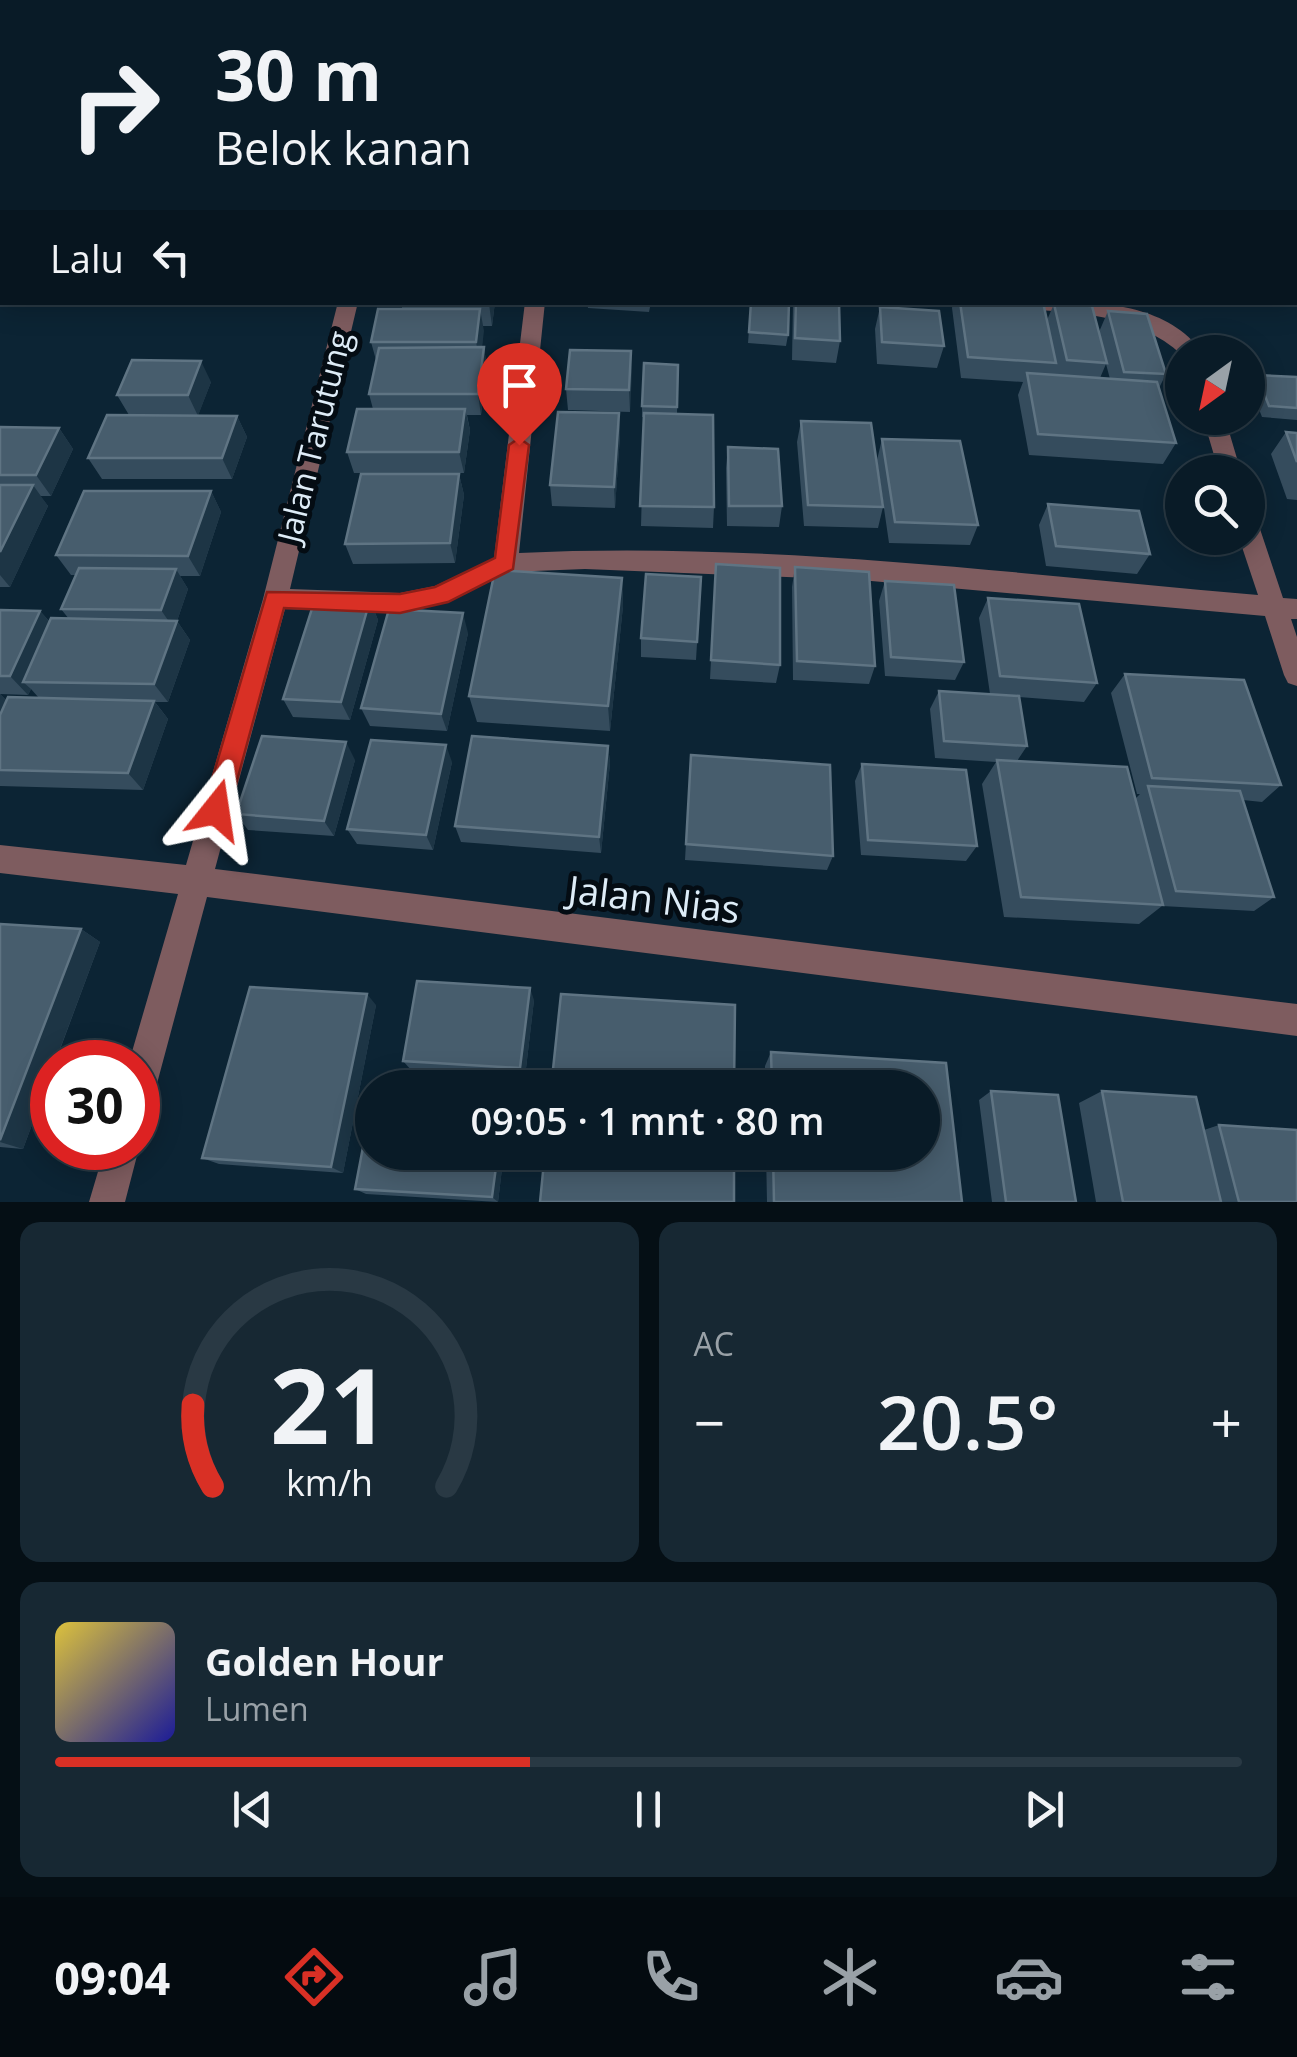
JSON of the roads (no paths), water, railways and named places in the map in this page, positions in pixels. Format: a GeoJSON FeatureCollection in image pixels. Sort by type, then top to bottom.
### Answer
{"type":"FeatureCollection","features":[{"type":"Feature","properties":{"kind":"street","name":"Jalan Tarutung"},"geometry":{"type":"LineString","coordinates":[[152,1040],[275,598],[347,305]]}},
{"type":"Feature","properties":{"kind":"street"},"geometry":{"type":"LineString","coordinates":[[506,563],[535,305]]}},
{"type":"Feature","properties":{"kind":"street"},"geometry":{"type":"LineString","coordinates":[[1043,305],[1101,311],[1171,335]]}},
{"type":"Feature","properties":{"kind":"street"},"geometry":{"type":"LineString","coordinates":[[1260,555],[1284,608],[1297,675]]}},
{"type":"Feature","properties":{"kind":"street"},"geometry":{"type":"LineString","coordinates":[[275,598],[400,604],[440,596],[506,563],[585,559],[860,570],[1284,608]]}},
{"type":"Feature","properties":{"kind":"street","name":"Jalan Nias"},"geometry":{"type":"LineString","coordinates":[[0,859],[196,880],[1297,1020]]}},
{"type":"Feature","properties":{"kind":"street"},"geometry":{"type":"LineString","coordinates":[[106,1202],[115,1170]]}}]}
